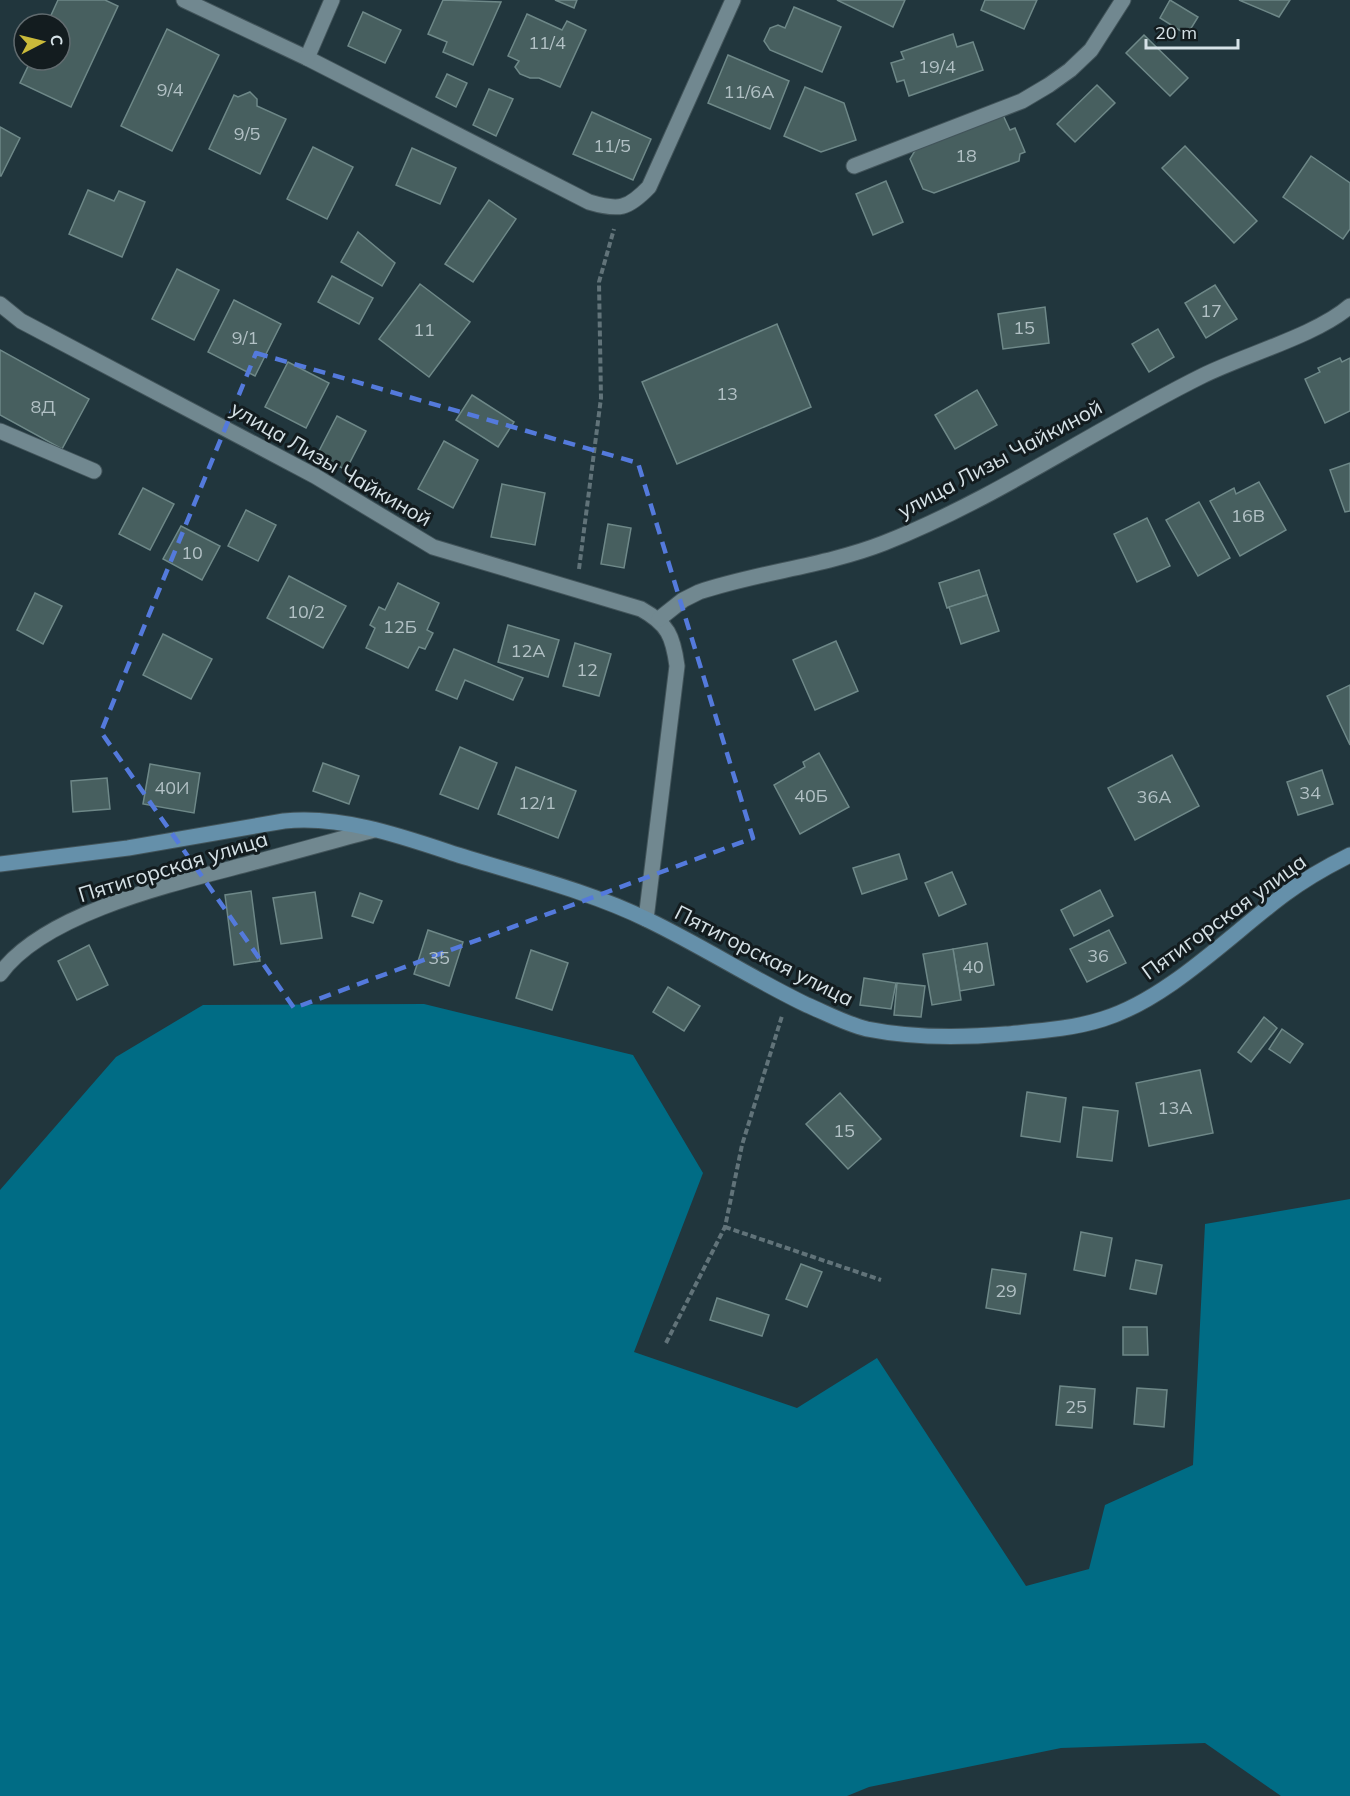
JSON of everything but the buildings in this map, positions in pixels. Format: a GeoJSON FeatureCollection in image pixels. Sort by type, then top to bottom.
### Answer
{"type":"FeatureCollection","features":[{"type":"Feature","properties":{"kind":"street"},"geometry":{"type":"LineString","coordinates":[[184,0],[307,58],[589,202],[620,208],[634,202],[650,187],[733,0]]}},
{"type":"Feature","properties":{"kind":"street"},"geometry":{"type":"LineString","coordinates":[[307,58],[332,0]]}},
{"type":"Feature","properties":{"kind":"street"},"geometry":{"type":"LineString","coordinates":[[854,166],[1022,100],[1049,85],[1070,70],[1090,50],[1123,0]]}},
{"type":"Feature","properties":{"kind":"street","name":"улица Лизы Чайкиной"},"geometry":{"type":"LineString","coordinates":[[0,303],[21,321],[315,476],[433,548],[641,609],[659,619],[683,600],[699,592],[882,544],[931,523],[1143,406],[1204,375],[1316,326],[1350,306]]}},
{"type":"Feature","properties":{"kind":"street"},"geometry":{"type":"LineString","coordinates":[[0,431],[94,471]]}},
{"type":"Feature","properties":{"kind":"street"},"geometry":{"type":"LineString","coordinates":[[646,919],[676,666],[674,640],[659,619]]}},
{"type":"Feature","properties":{"kind":"street","name":"Пятигорская улица"},"geometry":{"type":"LineString","coordinates":[[0,864],[128,848],[303,819],[374,830],[605,902],[646,919],[785,994],[864,1028],[915,1036],[976,1037],[1044,1031],[1105,1019],[1144,1000],[1190,970],[1287,892],[1349,856]]}},
{"type":"Feature","properties":{"kind":"street","name":"Пятигорская улица"},"geometry":{"type":"LineString","coordinates":[[0,974],[19,953],[82,916],[125,900],[374,830]]}},
{"type":"Feature","properties":{"kind":"path"},"geometry":{"type":"LineString","coordinates":[[577,589],[602,398],[598,282],[620,208]]}},
{"type":"Feature","properties":{"kind":"path"},"geometry":{"type":"LineString","coordinates":[[666,1343],[725,1227],[742,1145],[779,1028],[785,994]]}},
{"type":"Feature","properties":{"kind":"path"},"geometry":{"type":"LineString","coordinates":[[725,1227],[881,1280]]}},
{"type":"Feature","properties":{"kind":"highlighted area"},"geometry":{"type":"Polygon","coordinates":[[[256,353],[638,463],[753,838],[294,1008],[101,732],[256,353]]]}},
{"type":"Feature","properties":{"kind":"shaded area"},"geometry":{"type":"Polygon","coordinates":[[[424,1004],[633,1055],[703,1173],[634,1352],[797,1408],[877,1358],[1026,1586],[1089,1569],[1105,1505],[1193,1465],[1205,1224],[1350,1199],[1350,1796],[1281,1796],[1205,1743],[1061,1748],[869,1787],[847,1796],[0,1796],[0,1190],[116,1057],[203,1005],[424,1004]]]}}]}
